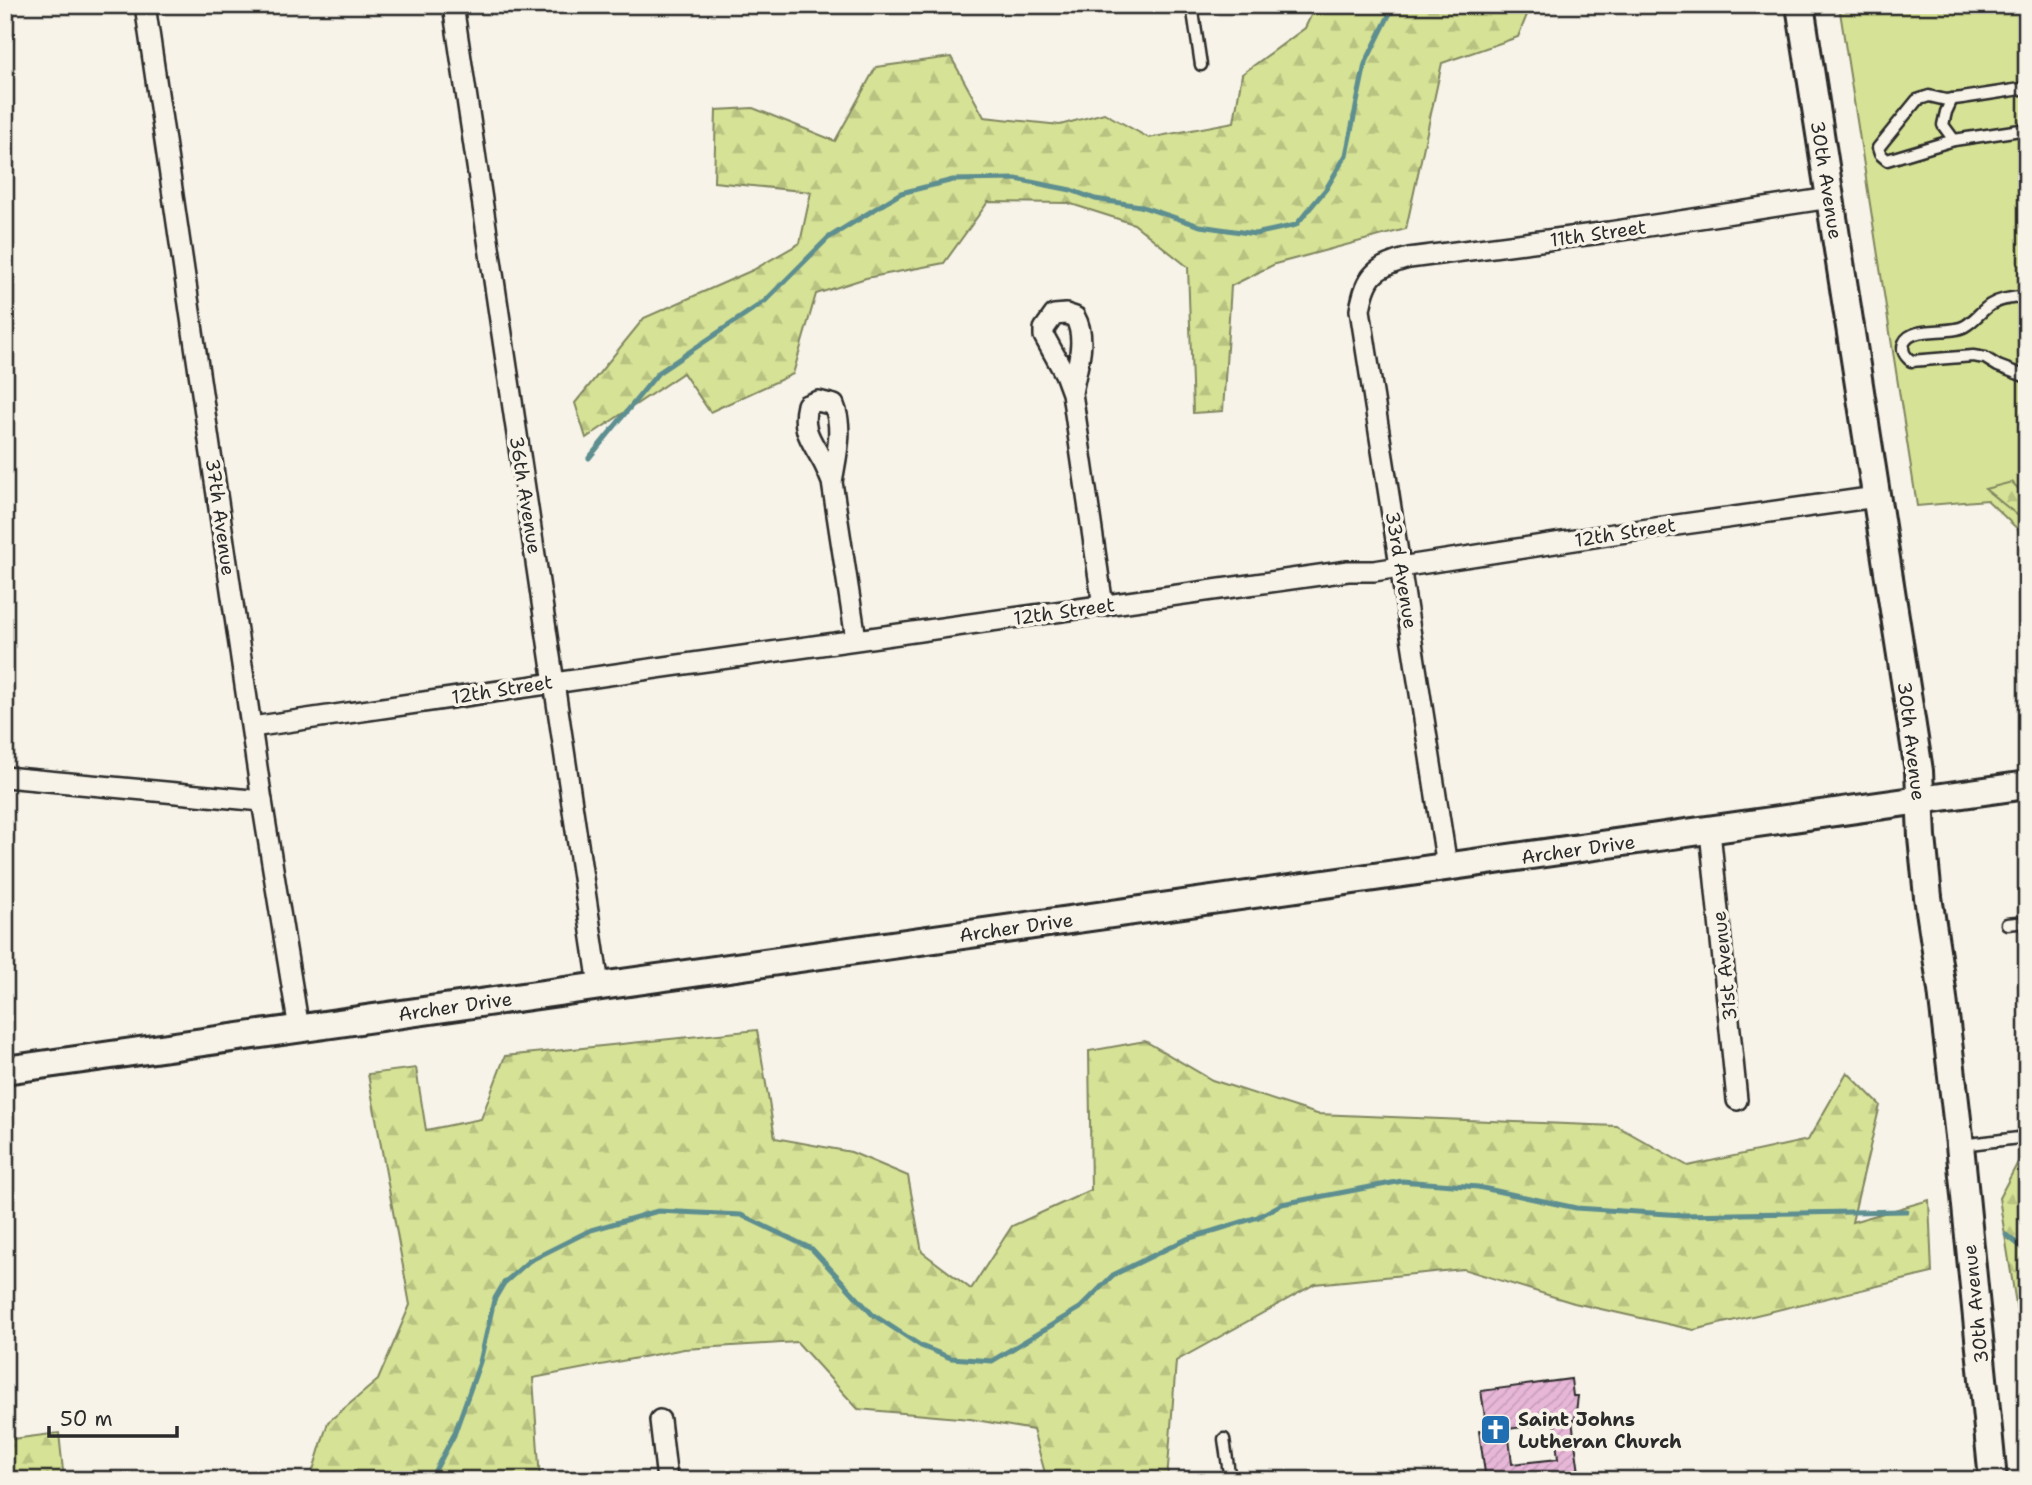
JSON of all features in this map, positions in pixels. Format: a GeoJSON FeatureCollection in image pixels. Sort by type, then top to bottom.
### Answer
{"type":"FeatureCollection","features":[{"type":"Feature","properties":{"kind":"street","name":"37th Avenue"},"geometry":{"type":"LineString","coordinates":[[145,5],[262,801],[299,1029]]}},
{"type":"Feature","properties":{"kind":"street","name":"36th Avenue"},"geometry":{"type":"LineString","coordinates":[[453,5],[599,985]]}},
{"type":"Feature","properties":{"kind":"street","name":"30th Avenue"},"geometry":{"type":"LineString","coordinates":[[1800,5],[1919,772],[1928,897],[1960,1145],[1993,1480]]}},
{"type":"Feature","properties":{"kind":"street","name":"11th Street"},"geometry":{"type":"LineString","coordinates":[[1371,276],[1381,267],[1409,258],[1609,232],[1830,198]]}},
{"type":"Feature","properties":{"kind":"street","name":"33rd Avenue"},"geometry":{"type":"LineString","coordinates":[[1371,276],[1362,296],[1360,310],[1447,866]]}},
{"type":"Feature","properties":{"kind":"street"},"geometry":{"type":"LineString","coordinates":[[1072,393],[1103,606]]}},
{"type":"Feature","properties":{"kind":"street"},"geometry":{"type":"LineString","coordinates":[[832,482],[856,639]]}},
{"type":"Feature","properties":{"kind":"street","name":"12th Street"},"geometry":{"type":"LineString","coordinates":[[252,727],[554,681],[1348,571],[1374,571],[1876,497]]}},
{"type":"Feature","properties":{"kind":"street"},"geometry":{"type":"LineString","coordinates":[[5,776],[262,801]]}},
{"type":"Feature","properties":{"kind":"street","name":"Archer Drive"},"geometry":{"type":"LineString","coordinates":[[5,1070],[2027,785]]}},
{"type":"Feature","properties":{"kind":"street","name":"31st Avenue"},"geometry":{"type":"LineString","coordinates":[[1710,831],[1737,1100]]}},
{"type":"Feature","properties":{"kind":"street"},"geometry":{"type":"LineString","coordinates":[[660,1420],[667,1480]]}},
{"type":"Feature","properties":{"kind":"lane"},"geometry":{"type":"LineString","coordinates":[[1192,5],[1201,65]]}},
{"type":"Feature","properties":{"kind":"lane"},"geometry":{"type":"LineString","coordinates":[[2027,88],[1952,99],[1929,96],[1917,100],[1878,148],[1880,155],[1886,160],[1954,139],[2027,128]]}},
{"type":"Feature","properties":{"kind":"lane"},"geometry":{"type":"LineString","coordinates":[[1952,99],[1943,125],[1954,139]]}},
{"type":"Feature","properties":{"kind":"lane"},"geometry":{"type":"LineString","coordinates":[[2027,296],[2003,299],[1990,305],[1966,326],[1957,330],[1927,331],[1910,335],[1903,348],[1905,356],[1911,361],[1973,356],[1985,358],[2027,377]]}},
{"type":"Feature","properties":{"kind":"lane"},"geometry":{"type":"LineString","coordinates":[[2007,924],[2027,922]]}},
{"type":"Feature","properties":{"kind":"lane"},"geometry":{"type":"LineString","coordinates":[[1960,1145],[2027,1137]]}},
{"type":"Feature","properties":{"kind":"lane"},"geometry":{"type":"LineString","coordinates":[[1224,1438],[1230,1480]]}},
{"type":"Feature","properties":{"kind":"green space"},"geometry":{"type":"Polygon","coordinates":[[[1316,5],[1531,5],[1518,37],[1442,63],[1406,229],[1275,264],[1231,286],[1223,411],[1193,413],[1188,267],[1134,224],[1068,203],[988,202],[944,263],[866,278],[816,294],[793,374],[710,412],[683,373],[586,438],[575,403],[644,318],[753,270],[800,243],[811,192],[714,182],[716,110],[753,108],[835,141],[876,67],[951,57],[984,117],[1060,125],[1104,113],[1149,138],[1234,122],[1242,74],[1305,28],[1316,5]]]}},
{"type":"Feature","properties":{"kind":"green space"},"geometry":{"type":"Polygon","coordinates":[[[1839,5],[2027,5],[2027,538],[1987,500],[1917,506],[1839,5]]]}},
{"type":"Feature","properties":{"kind":"green space"},"geometry":{"type":"Polygon","coordinates":[[[2012,482],[2027,498],[2027,523],[1985,489],[2012,482]]]}},
{"type":"Feature","properties":{"kind":"green space"},"geometry":{"type":"Polygon","coordinates":[[[757,1030],[775,1138],[851,1152],[908,1176],[922,1252],[971,1289],[1012,1226],[1091,1190],[1089,1051],[1145,1041],[1212,1080],[1317,1114],[1617,1126],[1688,1166],[1808,1140],[1847,1072],[1880,1105],[1852,1222],[1929,1200],[1932,1273],[1694,1330],[1574,1303],[1463,1269],[1315,1284],[1176,1361],[1167,1480],[1047,1480],[1033,1430],[970,1419],[858,1409],[797,1342],[684,1349],[533,1378],[540,1480],[310,1480],[328,1422],[378,1380],[410,1305],[368,1074],[416,1068],[426,1130],[481,1119],[505,1056],[757,1030]]]}},
{"type":"Feature","properties":{"kind":"green space"},"geometry":{"type":"Polygon","coordinates":[[[2024,1151],[2027,1152],[2027,1373],[1999,1198],[2024,1151]]]}},
{"type":"Feature","properties":{"kind":"green space"},"geometry":{"type":"Polygon","coordinates":[[[59,1433],[64,1480],[5,1480],[5,1440],[59,1433]]]}},
{"type":"Feature","properties":{"kind":"building","name":"Saint Johns Lutheran Church"},"geometry":{"type":"Polygon","coordinates":[[[1571,1379],[1573,1396],[1578,1396],[1575,1420],[1572,1420],[1580,1480],[1486,1480],[1479,1431],[1487,1430],[1481,1391],[1571,1379]],[[1554,1423],[1508,1429],[1512,1464],[1558,1459],[1554,1423]]]}},
{"type":"Feature","properties":{"kind":"waterway"},"geometry":{"type":"LineString","coordinates":[[589,458],[658,373],[765,301],[828,238],[901,193],[953,180],[1016,179],[1071,190],[1095,199],[1140,206],[1200,226],[1255,234],[1296,225],[1326,189],[1346,155],[1365,64],[1394,5]]}},
{"type":"Feature","properties":{"kind":"waterway"},"geometry":{"type":"LineString","coordinates":[[430,1480],[454,1435],[480,1362],[494,1300],[504,1283],[529,1261],[591,1230],[658,1211],[741,1215],[812,1249],[872,1314],[921,1346],[951,1358],[992,1361],[1080,1308],[1113,1275],[1187,1239],[1258,1217],[1282,1204],[1402,1181],[1478,1187],[1576,1208],[1683,1215],[1907,1211]]}},
{"type":"Feature","properties":{"kind":"waterway"},"geometry":{"type":"LineString","coordinates":[[2006,1235],[2027,1251]]}},
{"type":"Feature","properties":{"kind":"place","name":"Saint Johns Lutheran Church"},"geometry":{"type":"Point","coordinates":[1495,1430]}}]}
